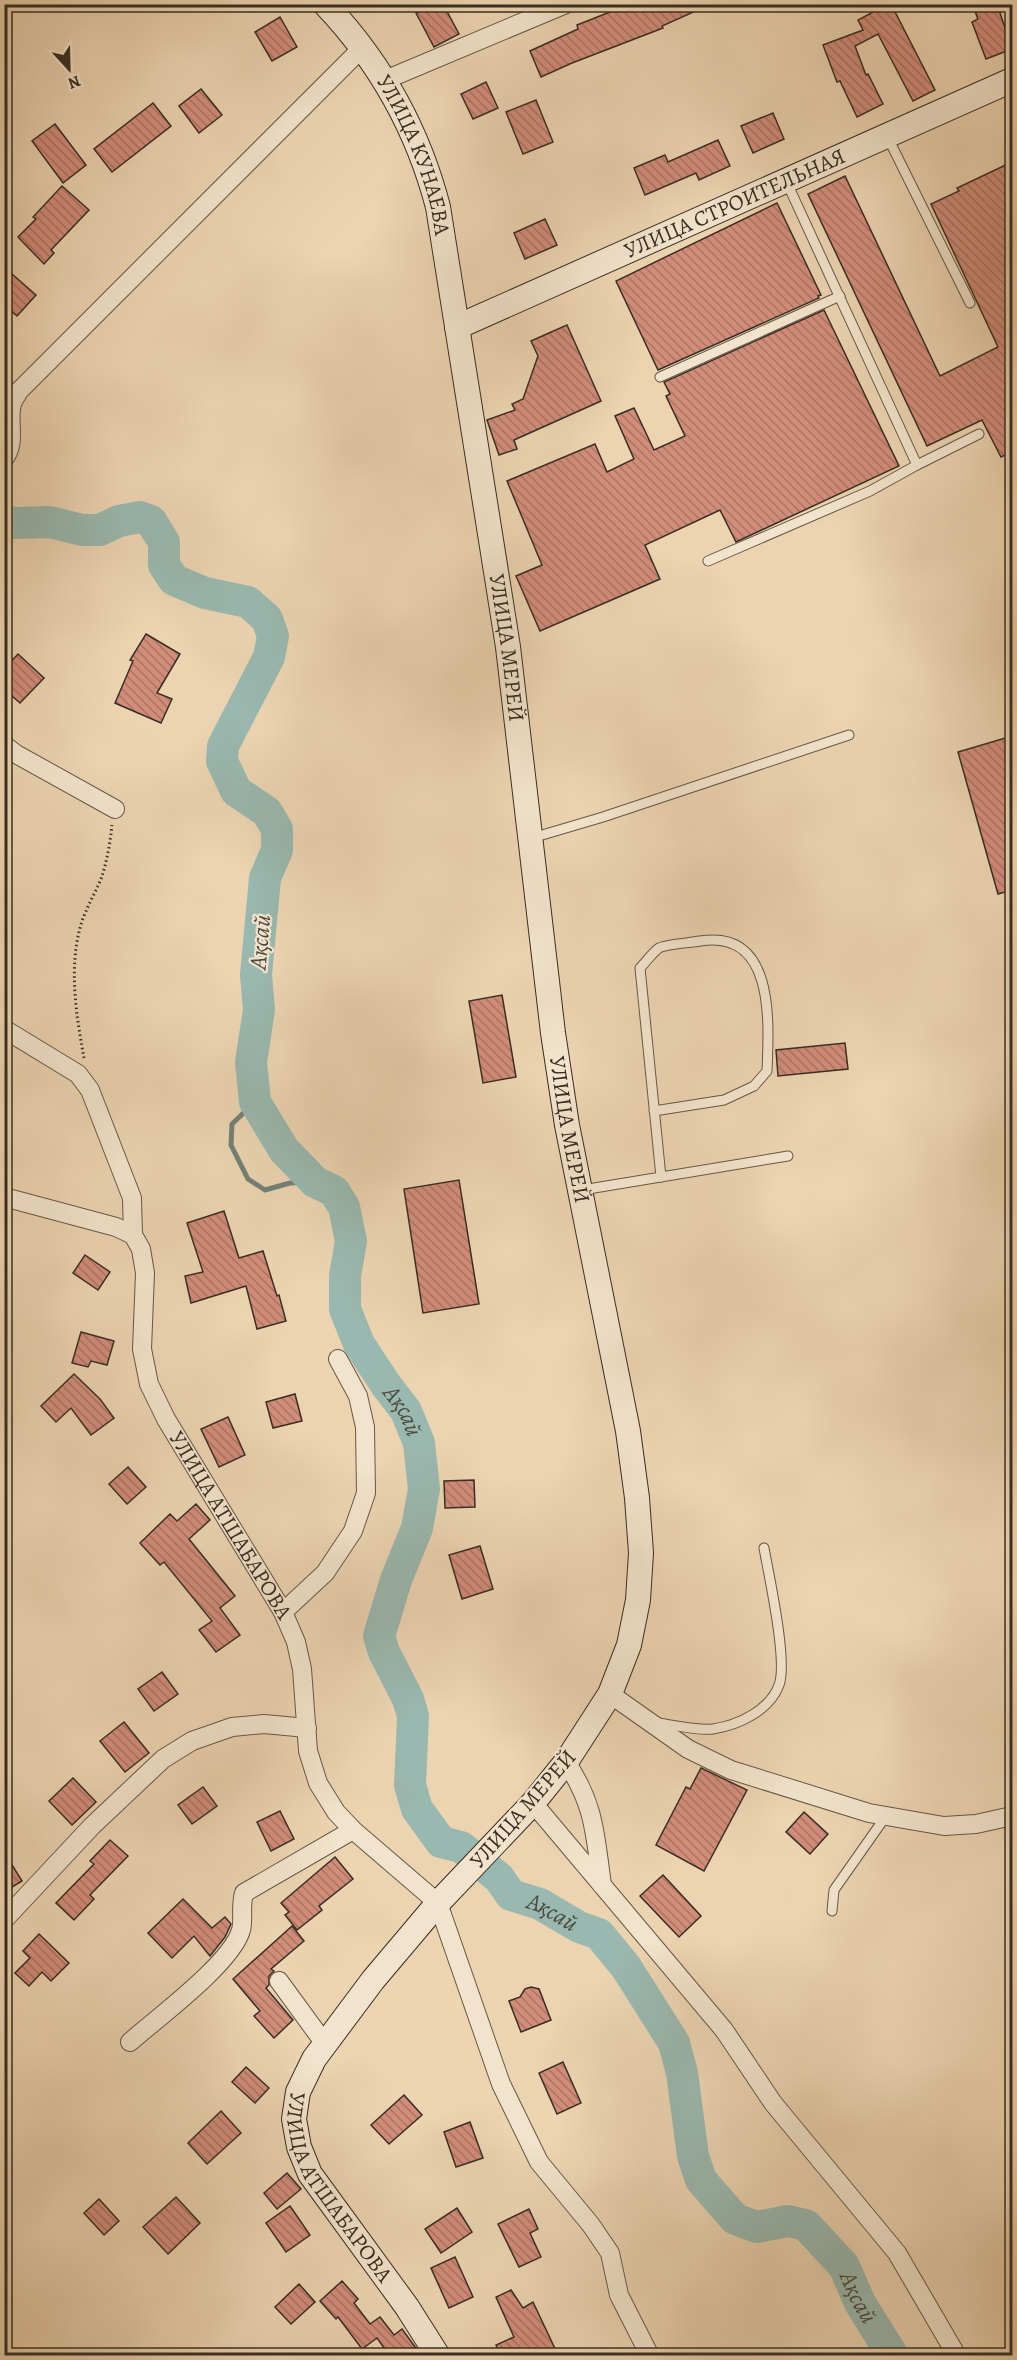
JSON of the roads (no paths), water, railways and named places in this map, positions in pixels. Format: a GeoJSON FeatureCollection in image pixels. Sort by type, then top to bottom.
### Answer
{"type":"FeatureCollection","features":[{"type":"Feature","properties":{"kind":"main road","name":"УЛИЦА КУНАЕВА"},"geometry":{"type":"LineString","coordinates":[[325,4],[385,80],[417,140],[438,207],[458,327]]}},
{"type":"Feature","properties":{"kind":"main road","name":"УЛИЦА СТРОИТЕЛЬНАЯ"},"geometry":{"type":"LineString","coordinates":[[458,327],[1012,80]]}},
{"type":"Feature","properties":{"kind":"main road","name":"УЛИЦА МЕРЕЙ"},"geometry":{"type":"LineString","coordinates":[[458,327],[508,647],[553,1033],[580,1190],[628,1431],[637,1498],[641,1553],[638,1600],[628,1645],[610,1694],[566,1762],[533,1803],[464,1877]]}},
{"type":"Feature","properties":{"kind":"main road","name":"УЛИЦА АТШАБАРОВА"},"geometry":{"type":"LineString","coordinates":[[438,2355],[407,2307],[310,2174],[299,2147],[294,2119],[298,2092],[314,2059],[373,1980],[438,1903],[464,1877]]}},
{"type":"Feature","properties":{"kind":"street"},"geometry":{"type":"LineString","coordinates":[[385,80],[566,4]]}},
{"type":"Feature","properties":{"kind":"street"},"geometry":{"type":"LineString","coordinates":[[4,459],[9,453],[12,438],[12,405],[19,391],[362,48]]}},
{"type":"Feature","properties":{"kind":"street"},"geometry":{"type":"LineString","coordinates":[[4,745],[16,754],[115,809]]}},
{"type":"Feature","properties":{"kind":"street","name":"УЛИЦА АТШАБАРОВА"},"geometry":{"type":"LineString","coordinates":[[4,1029],[78,1074],[90,1090],[132,1198],[134,1235],[141,1249],[145,1273],[142,1349],[149,1384],[166,1419],[283,1612],[296,1642],[302,1669],[308,1751],[318,1783],[336,1812],[353,1830],[438,1903]]}},
{"type":"Feature","properties":{"kind":"street"},"geometry":{"type":"LineString","coordinates":[[4,1197],[116,1227],[134,1235]]}},
{"type":"Feature","properties":{"kind":"street"},"geometry":{"type":"LineString","coordinates":[[283,1612],[325,1573],[353,1531],[366,1492],[365,1426],[358,1396],[338,1359]]}},
{"type":"Feature","properties":{"kind":"street"},"geometry":{"type":"LineString","coordinates":[[610,1694],[653,1722],[688,1749],[731,1770],[869,1813],[944,1826],[976,1824],[1012,1816]]}},
{"type":"Feature","properties":{"kind":"street"},"geometry":{"type":"LineString","coordinates":[[4,1920],[92,1826],[163,1759],[192,1741],[232,1727],[264,1724],[307,1728]]}},
{"type":"Feature","properties":{"kind":"street"},"geometry":{"type":"LineString","coordinates":[[566,1762],[581,1784],[592,1814],[602,1885]]}},
{"type":"Feature","properties":{"kind":"street"},"geometry":{"type":"LineString","coordinates":[[533,1803],[724,2030],[773,2103],[897,2253],[957,2355]]}},
{"type":"Feature","properties":{"kind":"street"},"geometry":{"type":"LineString","coordinates":[[130,2042],[224,1960],[241,1930],[240,1906],[244,1893],[353,1830]]}},
{"type":"Feature","properties":{"kind":"street"},"geometry":{"type":"LineString","coordinates":[[438,1903],[501,2084],[539,2162],[591,2225],[610,2253],[619,2295],[650,2355]]}},
{"type":"Feature","properties":{"kind":"street"},"geometry":{"type":"LineString","coordinates":[[279,1981],[325,2044]]}},
{"type":"Feature","properties":{"kind":"lane"},"geometry":{"type":"LineString","coordinates":[[887,135],[970,303]]}},
{"type":"Feature","properties":{"kind":"lane"},"geometry":{"type":"LineString","coordinates":[[786,180],[917,465]]}},
{"type":"Feature","properties":{"kind":"lane"},"geometry":{"type":"LineString","coordinates":[[660,377],[840,296]]}},
{"type":"Feature","properties":{"kind":"lane"},"geometry":{"type":"LineString","coordinates":[[708,561],[870,491],[979,434]]}},
{"type":"Feature","properties":{"kind":"lane"},"geometry":{"type":"LineString","coordinates":[[529,839],[603,817],[849,735]]}},
{"type":"Feature","properties":{"kind":"lane"},"geometry":{"type":"LineString","coordinates":[[654,1111],[724,1100],[754,1086],[768,1071],[769,1017],[757,965],[738,944],[716,938],[660,948],[640,968],[654,1111],[661,1177]]}},
{"type":"Feature","properties":{"kind":"lane"},"geometry":{"type":"LineString","coordinates":[[580,1190],[788,1156]]}},
{"type":"Feature","properties":{"kind":"lane"},"geometry":{"type":"LineString","coordinates":[[653,1722],[712,1730],[745,1719],[767,1706],[780,1684],[782,1658],[764,1548]]}},
{"type":"Feature","properties":{"kind":"lane"},"geometry":{"type":"LineString","coordinates":[[832,1911],[834,1890],[886,1816]]}},
{"type":"Feature","properties":{"kind":"waterway","name":"Ақсай"},"geometry":{"type":"LineString","coordinates":[[4,520],[14,523],[50,522],[82,530],[100,530],[119,521],[140,517],[151,521],[164,542],[164,565],[174,580],[205,593],[248,602],[267,619],[273,636],[269,657],[223,746],[222,761],[236,791],[267,812],[277,829],[277,850],[265,878],[256,975],[259,1010],[251,1062],[255,1102],[284,1150],[315,1182],[334,1191],[344,1207],[351,1241],[345,1276],[345,1309],[359,1344],[406,1411],[419,1443],[424,1489],[417,1528],[396,1580],[379,1636],[384,1652],[408,1699],[413,1716],[410,1785],[417,1809],[441,1842],[461,1847],[499,1878],[511,1895],[540,1904],[579,1927],[599,1934],[626,1967],[674,2043],[682,2073],[693,2156],[701,2180],[735,2219],[757,2227],[788,2221],[806,2225],[844,2266],[860,2303],[893,2356]]}},
{"type":"Feature","properties":{"kind":"waterway"},"geometry":{"type":"LineString","coordinates":[[255,1102],[232,1124],[231,1145],[248,1179],[265,1190],[290,1183],[315,1182]]}}]}
